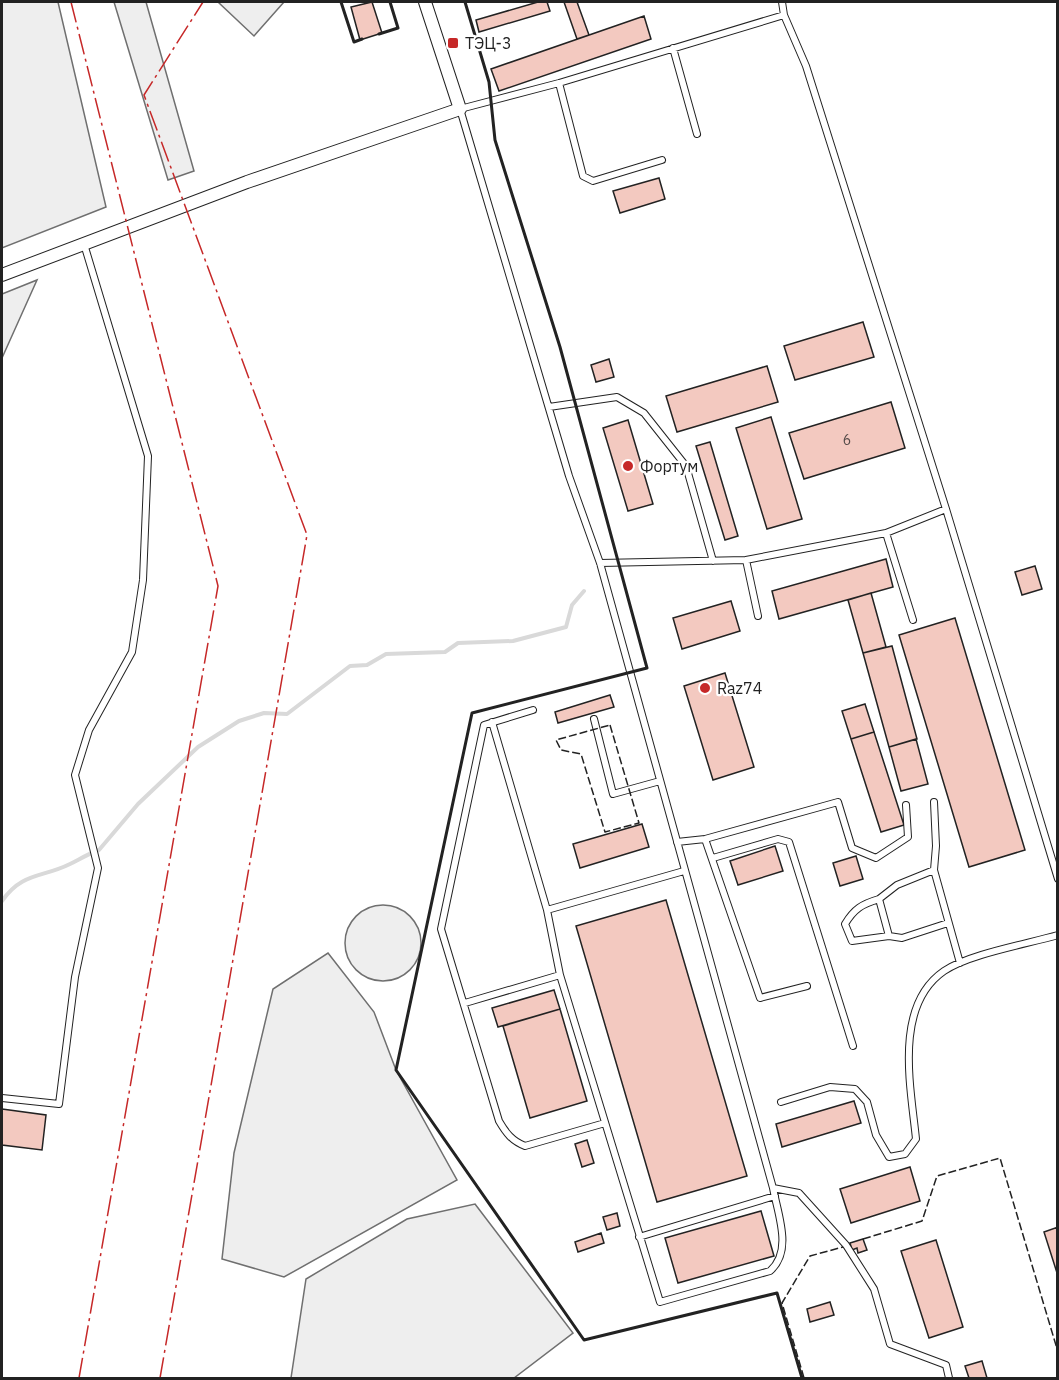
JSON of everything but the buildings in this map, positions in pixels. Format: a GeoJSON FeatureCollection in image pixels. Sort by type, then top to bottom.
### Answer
{"type":"FeatureCollection","features":[{"type":"Feature","properties":{"kind":"street"},"geometry":{"type":"LineString","coordinates":[[2,275],[247,182],[460,109],[425,2]]}},
{"type":"Feature","properties":{"kind":"lane"},"geometry":{"type":"LineString","coordinates":[[782,2],[784,15],[806,66],[946,509],[1058,879]]}},
{"type":"Feature","properties":{"kind":"lane"},"geometry":{"type":"LineString","coordinates":[[492,722],[547,910],[560,975],[660,1302],[770,1271],[779,1263],[783,1242],[774,1192],[600,563],[549,406],[460,109],[559,83],[784,15]]}},
{"type":"Feature","properties":{"kind":"lane"},"geometry":{"type":"LineString","coordinates":[[673,48],[697,134]]}},
{"type":"Feature","properties":{"kind":"lane"},"geometry":{"type":"LineString","coordinates":[[559,83],[583,176],[593,181],[662,160]]}},
{"type":"Feature","properties":{"kind":"lane"},"geometry":{"type":"LineString","coordinates":[[2,1098],[59,1104],[75,977],[98,868],[75,775],[89,730],[132,652],[143,580],[148,456],[84,244]]}},
{"type":"Feature","properties":{"kind":"lane"},"geometry":{"type":"LineString","coordinates":[[549,406],[617,397],[644,413],[686,466],[713,561]]}},
{"type":"Feature","properties":{"kind":"lane"},"geometry":{"type":"LineString","coordinates":[[600,563],[746,560],[886,533],[946,509]]}},
{"type":"Feature","properties":{"kind":"lane"},"geometry":{"type":"LineString","coordinates":[[886,533],[913,620]]}},
{"type":"Feature","properties":{"kind":"lane"},"geometry":{"type":"LineString","coordinates":[[746,560],[758,616]]}},
{"type":"Feature","properties":{"kind":"lane"},"geometry":{"type":"LineString","coordinates":[[533,710],[484,724],[441,929],[499,1120],[515,1142],[525,1146],[605,1123]]}},
{"type":"Feature","properties":{"kind":"lane"},"geometry":{"type":"LineString","coordinates":[[594,719],[613,794],[660,781]]}},
{"type":"Feature","properties":{"kind":"lane"},"geometry":{"type":"LineString","coordinates":[[677,842],[705,840],[838,802],[852,848],[876,858],[908,837],[906,805]]}},
{"type":"Feature","properties":{"kind":"lane"},"geometry":{"type":"LineString","coordinates":[[934,802],[936,846],[934,870],[960,963]]}},
{"type":"Feature","properties":{"kind":"lane"},"geometry":{"type":"LineString","coordinates":[[713,858],[778,839],[789,842],[853,1046]]}},
{"type":"Feature","properties":{"kind":"lane"},"geometry":{"type":"LineString","coordinates":[[705,840],[760,998],[807,986]]}},
{"type":"Feature","properties":{"kind":"lane"},"geometry":{"type":"LineString","coordinates":[[547,910],[684,870]]}},
{"type":"Feature","properties":{"kind":"lane"},"geometry":{"type":"LineString","coordinates":[[934,870],[897,885],[879,899],[864,903],[852,912],[845,924],[852,941],[889,936],[902,938],[948,923]]}},
{"type":"Feature","properties":{"kind":"lane"},"geometry":{"type":"LineString","coordinates":[[879,899],[889,936]]}},
{"type":"Feature","properties":{"kind":"lane"},"geometry":{"type":"LineString","coordinates":[[781,1102],[830,1087],[855,1089],[867,1102],[876,1135],[889,1157],[905,1154],[916,1139],[907,1065],[913,1024],[921,994],[943,972],[960,963],[1058,935]]}},
{"type":"Feature","properties":{"kind":"lane"},"geometry":{"type":"LineString","coordinates":[[465,1003],[560,975]]}},
{"type":"Feature","properties":{"kind":"lane"},"geometry":{"type":"LineString","coordinates":[[639,1237],[774,1192],[799,1193],[846,1245],[874,1289],[890,1344],[946,1365],[949,1378]]}},
{"type":"Feature","properties":{"kind":"shaded area"},"geometry":{"type":"Polygon","coordinates":[[[2,2],[58,2],[106,207],[2,248],[2,2]]]}},
{"type":"Feature","properties":{"kind":"shaded area"},"geometry":{"type":"Polygon","coordinates":[[[114,2],[146,2],[194,171],[168,180],[114,2]]]}},
{"type":"Feature","properties":{"kind":"shaded area"},"geometry":{"type":"Polygon","coordinates":[[[218,2],[284,2],[254,36],[218,2]]]}},
{"type":"Feature","properties":{"kind":"shaded area"},"geometry":{"type":"Polygon","coordinates":[[[37,280],[2,358],[2,294],[37,280]]]}},
{"type":"Feature","properties":{"kind":"shaded area"},"geometry":{"type":"Polygon","coordinates":[[[383,905],[398,908],[410,916],[418,928],[421,943],[418,958],[410,970],[398,978],[383,981],[368,978],[356,970],[348,958],[345,943],[348,928],[356,916],[368,908],[383,905]]]}},
{"type":"Feature","properties":{"kind":"shaded area"},"geometry":{"type":"Polygon","coordinates":[[[328,953],[374,1012],[396,1070],[457,1180],[284,1277],[222,1259],[234,1153],[273,989],[328,953]]]}},
{"type":"Feature","properties":{"kind":"shaded area"},"geometry":{"type":"Polygon","coordinates":[[[475,1204],[573,1333],[514,1378],[291,1378],[306,1279],[407,1219],[475,1204]]]}},
{"type":"Feature","properties":{"kind":"waterway"},"geometry":{"type":"LineString","coordinates":[[2,901],[25,880],[60,868],[99,850],[138,804],[198,747],[239,721],[264,713],[287,714],[350,666],[367,665],[386,654],[445,652],[458,643],[513,641],[566,627],[572,605],[584,591]]}},
{"type":"Feature","properties":{"kind":"fence"},"geometry":{"type":"LineString","coordinates":[[610,725],[639,823],[605,832],[581,754],[561,750],[556,740],[610,725]]}},
{"type":"Feature","properties":{"kind":"fence"},"geometry":{"type":"LineString","coordinates":[[863,1239],[922,1221],[937,1176],[1000,1158],[1058,1352]]}},
{"type":"Feature","properties":{"kind":"fence"},"geometry":{"type":"LineString","coordinates":[[804,1378],[782,1303],[810,1256],[843,1247]]}},
{"type":"Feature","properties":{"kind":"wall"},"geometry":{"type":"LineString","coordinates":[[341,2],[354,42],[362,39]]}},
{"type":"Feature","properties":{"kind":"wall"},"geometry":{"type":"LineString","coordinates":[[379,34],[398,28],[390,2]]}},
{"type":"Feature","properties":{"kind":"wall"},"geometry":{"type":"LineString","coordinates":[[465,2],[489,82],[495,140],[560,347],[647,668],[472,713],[396,1070],[584,1340],[777,1293],[802,1378]]}},
{"type":"Feature","properties":{"kind":"power"},"geometry":{"type":"LineString","coordinates":[[71,2],[218,586],[79,1378]]}},
{"type":"Feature","properties":{"kind":"power"},"geometry":{"type":"LineString","coordinates":[[160,1378],[307,535],[144,95],[203,2]]}},
{"type":"Feature","properties":{"kind":"place","name":"ТЭЦ-3"},"geometry":{"type":"Point","coordinates":[453,43]}},
{"type":"Feature","properties":{"kind":"place","name":"Фортум"},"geometry":{"type":"Point","coordinates":[628,466]}},
{"type":"Feature","properties":{"kind":"place","name":"Raz74"},"geometry":{"type":"Point","coordinates":[705,688]}}]}
